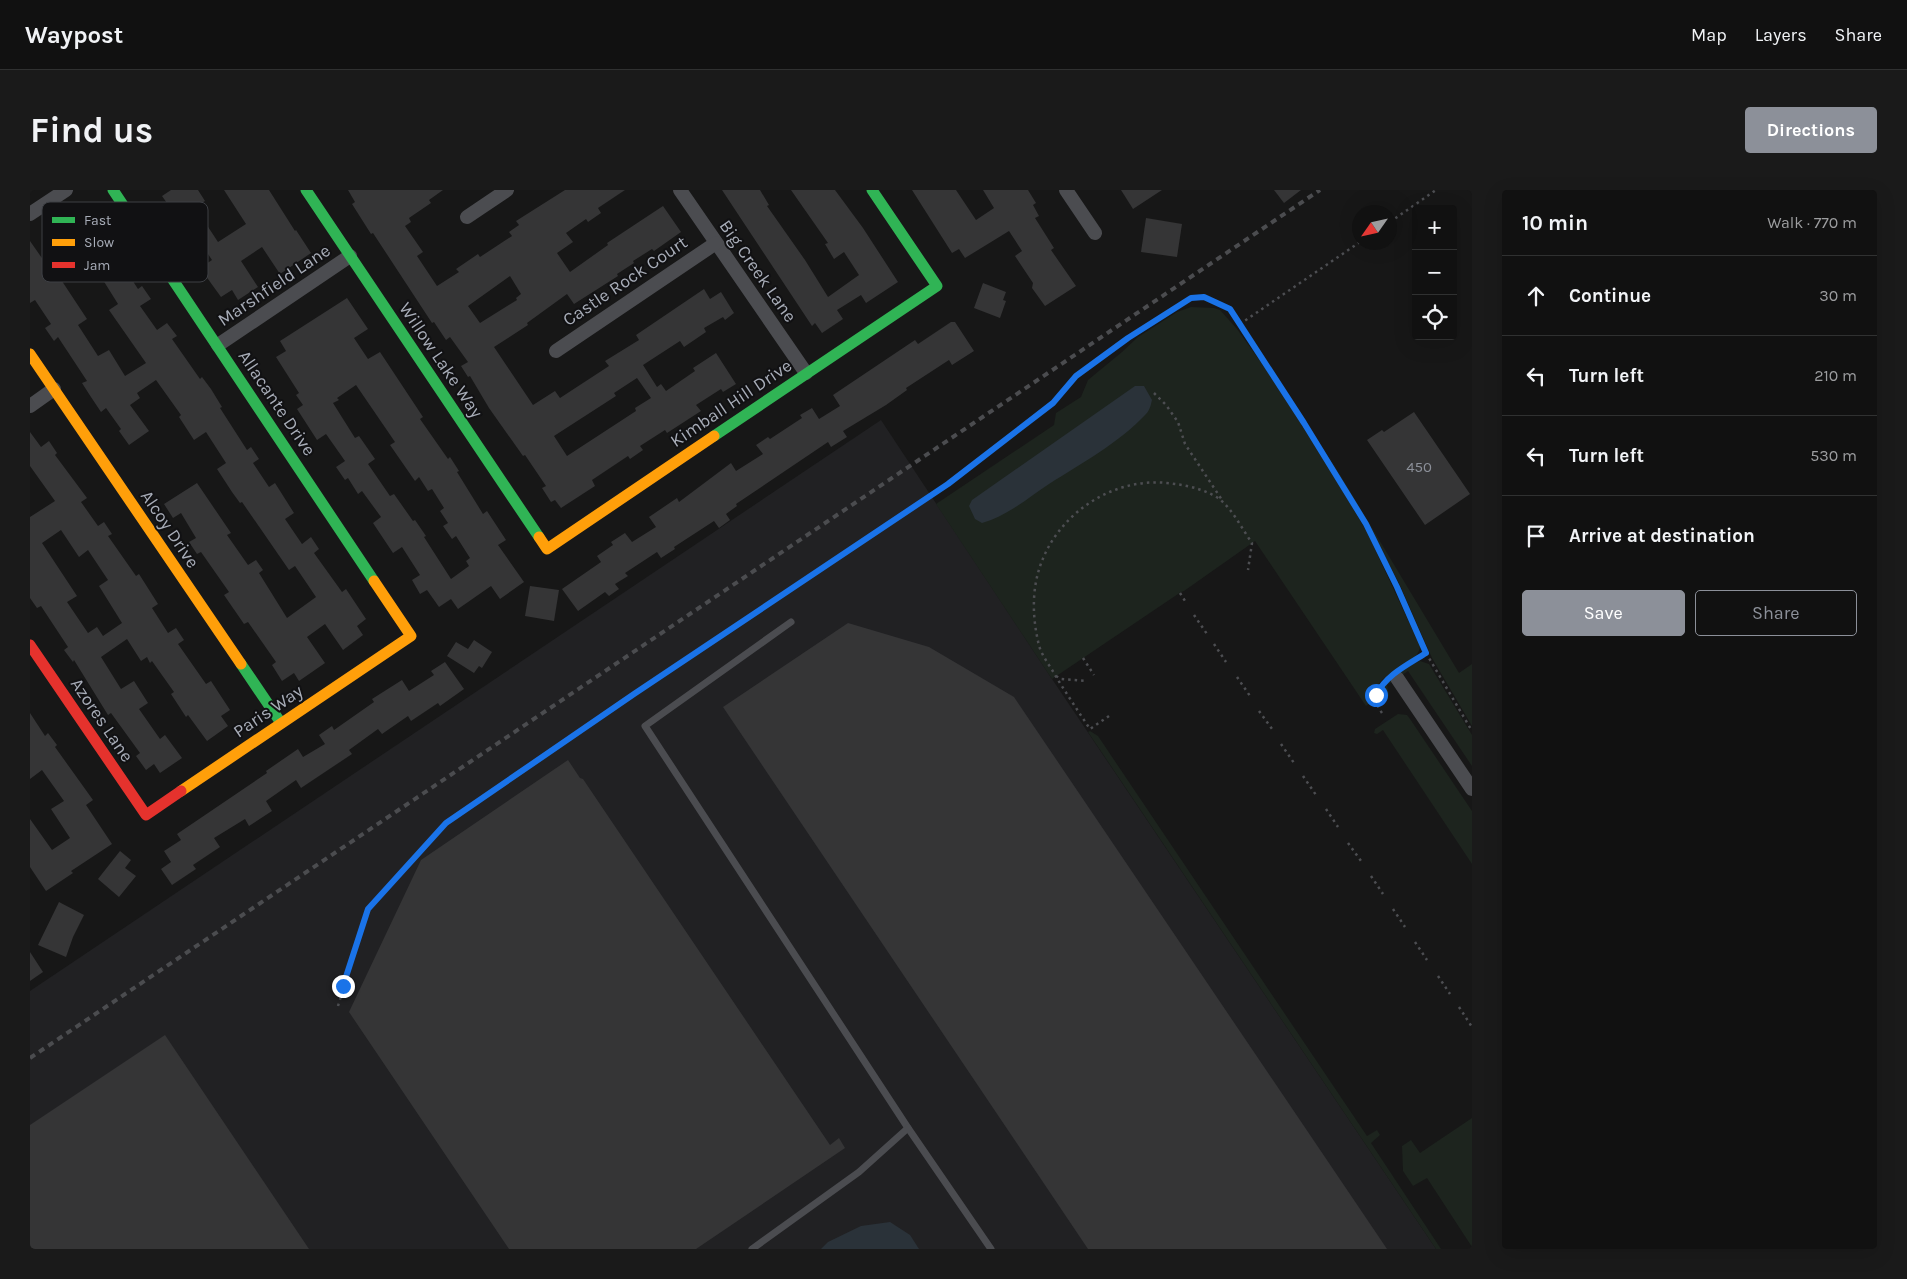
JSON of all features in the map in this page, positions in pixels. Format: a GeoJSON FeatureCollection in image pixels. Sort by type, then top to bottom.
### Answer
{"type":"FeatureCollection","features":[{"type":"Feature","properties":{"kind":"street"},"geometry":{"type":"LineString","coordinates":[[48,202],[66,190]]}},
{"type":"Feature","properties":{"kind":"street","name":"Allacante Drive"},"geometry":{"type":"LineString","coordinates":[[113,190],[121,202]]}},
{"type":"Feature","properties":{"kind":"street","name":"Willow Lake Way"},"geometry":{"type":"LineString","coordinates":[[306,190],[546,549]]}},
{"type":"Feature","properties":{"kind":"street"},"geometry":{"type":"LineString","coordinates":[[467,217],[507,190]]}},
{"type":"Feature","properties":{"kind":"street","name":"Big Creek Lane"},"geometry":{"type":"LineString","coordinates":[[680,190],[806,373]]}},
{"type":"Feature","properties":{"kind":"street","name":"Kimball Hill Drive"},"geometry":{"type":"LineString","coordinates":[[546,549],[937,286],[872,190]]}},
{"type":"Feature","properties":{"kind":"street"},"geometry":{"type":"LineString","coordinates":[[1066,190],[1095,233]]}},
{"type":"Feature","properties":{"kind":"street"},"geometry":{"type":"LineString","coordinates":[[30,214],[42,206]]}},
{"type":"Feature","properties":{"kind":"street","name":"Castle Rock Court"},"geometry":{"type":"LineString","coordinates":[[556,351],[716,243]]}},
{"type":"Feature","properties":{"kind":"street","name":"Marshfield Lane"},"geometry":{"type":"LineString","coordinates":[[218,345],[350,256]]}},
{"type":"Feature","properties":{"kind":"street","name":"Allacante Drive"},"geometry":{"type":"LineString","coordinates":[[175,282],[411,636]]}},
{"type":"Feature","properties":{"kind":"street","name":"Alcoy Drive"},"geometry":{"type":"LineString","coordinates":[[30,354],[281,723]]}},
{"type":"Feature","properties":{"kind":"street"},"geometry":{"type":"LineString","coordinates":[[30,406],[54,389]]}},
{"type":"Feature","properties":{"kind":"street","name":"Paris Way"},"geometry":{"type":"LineString","coordinates":[[146,815],[411,636]]}},
{"type":"Feature","properties":{"kind":"street","name":"Azores Lane"},"geometry":{"type":"LineString","coordinates":[[30,644],[146,815]]}},
{"type":"Feature","properties":{"kind":"street"},"geometry":{"type":"LineString","coordinates":[[1396,675],[1472,789]]}},
{"type":"Feature","properties":{"kind":"lane"},"geometry":{"type":"LineString","coordinates":[[791,622],[645,726],[908,1128],[991,1249]]}},
{"type":"Feature","properties":{"kind":"lane"},"geometry":{"type":"LineString","coordinates":[[752,1249],[859,1172],[908,1128]]}},
{"type":"Feature","properties":{"kind":"path"},"geometry":{"type":"LineString","coordinates":[[1397,217],[1436,190]]}},
{"type":"Feature","properties":{"kind":"path"},"geometry":{"type":"LineString","coordinates":[[1240,324],[1352,247]]}},
{"type":"Feature","properties":{"kind":"path"},"geometry":{"type":"LineString","coordinates":[[338,1006],[368,909],[446,823],[634,694],[948,484],[1053,403],[1076,376],[1128,338],[1191,298],[1204,297],[1230,309],[1240,324],[1366,524],[1397,587],[1426,653],[1472,731]]}},
{"type":"Feature","properties":{"kind":"path"},"geometry":{"type":"LineString","coordinates":[[1154,393],[1166,405],[1178,422],[1185,444],[1252,543],[1248,570]]}},
{"type":"Feature","properties":{"kind":"path"},"geometry":{"type":"LineString","coordinates":[[1109,716],[1090,729],[1042,654],[1038,643],[1033,608],[1034,591],[1042,562],[1067,521],[1083,507],[1112,490],[1143,482],[1157,482],[1192,487],[1224,503]]}},
{"type":"Feature","properties":{"kind":"path"},"geometry":{"type":"LineString","coordinates":[[1180,593],[1188,604]]}},
{"type":"Feature","properties":{"kind":"path"},"geometry":{"type":"LineString","coordinates":[[1194,615],[1207,634]]}},
{"type":"Feature","properties":{"kind":"path"},"geometry":{"type":"LineString","coordinates":[[1214,644],[1226,662]]}},
{"type":"Feature","properties":{"kind":"path"},"geometry":{"type":"LineString","coordinates":[[1382,714],[1375,704],[1376,695],[1381,685],[1426,653]]}},
{"type":"Feature","properties":{"kind":"path"},"geometry":{"type":"LineString","coordinates":[[1083,658],[1094,675]]}},
{"type":"Feature","properties":{"kind":"path"},"geometry":{"type":"LineString","coordinates":[[1056,676],[1061,679],[1086,681]]}},
{"type":"Feature","properties":{"kind":"path"},"geometry":{"type":"LineString","coordinates":[[1237,677],[1250,696]]}},
{"type":"Feature","properties":{"kind":"path"},"geometry":{"type":"LineString","coordinates":[[1259,710],[1272,729]]}},
{"type":"Feature","properties":{"kind":"path"},"geometry":{"type":"LineString","coordinates":[[1282,744],[1294,762]]}},
{"type":"Feature","properties":{"kind":"path"},"geometry":{"type":"LineString","coordinates":[[1304,776],[1316,795]]}},
{"type":"Feature","properties":{"kind":"path"},"geometry":{"type":"LineString","coordinates":[[1326,809],[1338,827]]}},
{"type":"Feature","properties":{"kind":"path"},"geometry":{"type":"LineString","coordinates":[[1348,843],[1361,861]]}},
{"type":"Feature","properties":{"kind":"path"},"geometry":{"type":"LineString","coordinates":[[1371,876],[1383,894]]}},
{"type":"Feature","properties":{"kind":"path"},"geometry":{"type":"LineString","coordinates":[[1393,909],[1405,927]]}},
{"type":"Feature","properties":{"kind":"path"},"geometry":{"type":"LineString","coordinates":[[1415,942],[1427,960]]}},
{"type":"Feature","properties":{"kind":"path"},"geometry":{"type":"LineString","coordinates":[[1438,976],[1450,994]]}},
{"type":"Feature","properties":{"kind":"path"},"geometry":{"type":"LineString","coordinates":[[1459,1007],[1472,1027]]}},
{"type":"Feature","properties":{"kind":"shaded area"},"geometry":{"type":"Polygon","coordinates":[[[1191,307],[1220,310],[1237,329],[1265,368],[1317,448],[1367,532],[1420,646],[1419,652],[1415,657],[1382,680],[1377,687],[1373,700],[1366,706],[1255,541],[1052,679],[936,504],[1054,425],[1056,413],[1081,397],[1088,380],[1138,337],[1177,312],[1191,307]]]}},
{"type":"Feature","properties":{"kind":"shaded area"},"geometry":{"type":"Polygon","coordinates":[[[1135,386],[1144,386],[1152,400],[1147,412],[1124,434],[1100,452],[1009,511],[982,523],[975,519],[969,506],[972,500],[1135,386]]]}},
{"type":"Feature","properties":{"kind":"shaded area"},"geometry":{"type":"Polygon","coordinates":[[[881,420],[1052,679],[1436,1249],[30,1249],[30,991],[881,420]]]}},
{"type":"Feature","properties":{"kind":"shaded area"},"geometry":{"type":"Polygon","coordinates":[[[1321,443],[1459,673],[1472,664],[1472,726],[1432,658],[1399,583],[1366,520],[1321,443]]]}},
{"type":"Feature","properties":{"kind":"shaded area"},"geometry":{"type":"Polygon","coordinates":[[[1420,661],[1429,664],[1472,735],[1472,766],[1408,671],[1387,685],[1389,695],[1386,702],[1382,704],[1378,699],[1383,688],[1389,682],[1402,671],[1420,661]]]}},
{"type":"Feature","properties":{"kind":"shaded area"},"geometry":{"type":"Polygon","coordinates":[[[1398,714],[1407,715],[1472,811],[1472,864],[1383,730],[1377,734],[1374,733],[1375,729],[1398,714]]]}},
{"type":"Feature","properties":{"kind":"shaded area"},"geometry":{"type":"Polygon","coordinates":[[[1090,731],[1098,736],[1367,1136],[1377,1130],[1380,1135],[1371,1143],[1441,1249],[1436,1249],[1088,732],[1090,731]]]}},
{"type":"Feature","properties":{"kind":"shaded area"},"geometry":{"type":"Polygon","coordinates":[[[1472,1118],[1472,1247],[1427,1178],[1413,1186],[1403,1171],[1402,1146],[1411,1140],[1420,1153],[1472,1118]]]}},
{"type":"Feature","properties":{"kind":"shaded area"},"geometry":{"type":"Polygon","coordinates":[[[890,1222],[910,1235],[919,1249],[821,1249],[828,1242],[861,1226],[890,1222]]]}},
{"type":"Feature","properties":{"kind":"building"},"geometry":{"type":"Polygon","coordinates":[[[171,190],[198,190],[205,201],[166,202],[162,196],[171,190]]]}},
{"type":"Feature","properties":{"kind":"building"},"geometry":{"type":"Polygon","coordinates":[[[224,190],[269,190],[311,253],[280,274],[262,247],[241,261],[258,287],[238,300],[232,290],[221,297],[208,279],[208,263],[212,260],[208,254],[208,227],[218,242],[246,224],[224,190]]]}},
{"type":"Feature","properties":{"kind":"building"},"geometry":{"type":"Polygon","coordinates":[[[348,190],[443,190],[429,200],[431,203],[409,218],[411,222],[405,226],[423,252],[417,256],[437,286],[459,272],[456,269],[478,254],[480,257],[512,236],[509,232],[519,225],[516,221],[565,190],[625,190],[598,208],[601,213],[588,222],[586,219],[566,233],[573,242],[557,253],[570,272],[608,245],[607,243],[663,206],[681,232],[654,251],[652,249],[633,261],[634,263],[617,274],[618,276],[574,304],[567,294],[527,323],[528,325],[494,347],[533,405],[555,391],[560,398],[609,366],[605,361],[639,340],[636,335],[704,289],[710,299],[721,292],[734,313],[725,320],[723,317],[704,328],[706,332],[684,347],[680,341],[643,365],[657,387],[661,384],[666,391],[695,371],[693,368],[716,353],[736,384],[723,392],[721,389],[696,405],[701,411],[667,433],[665,430],[640,446],[643,450],[630,459],[628,456],[592,480],[595,486],[561,508],[555,500],[551,502],[542,488],[546,486],[489,408],[470,376],[468,377],[461,366],[468,362],[450,337],[446,340],[434,322],[432,323],[373,233],[371,234],[352,204],[355,202],[348,190]],[[510,276],[468,306],[480,323],[517,300],[516,298],[521,294],[510,276]],[[637,378],[614,393],[616,396],[554,436],[567,456],[636,411],[635,408],[651,398],[637,378]]]}},
{"type":"Feature","properties":{"kind":"building"},"geometry":{"type":"Polygon","coordinates":[[[722,190],[760,190],[769,205],[767,206],[828,297],[859,275],[844,252],[834,259],[825,244],[828,243],[791,190],[835,190],[863,228],[898,282],[866,303],[861,295],[837,310],[843,319],[822,333],[815,323],[812,326],[722,190]]]}},
{"type":"Feature","properties":{"kind":"building"},"geometry":{"type":"Polygon","coordinates":[[[912,190],[956,190],[976,220],[994,208],[983,190],[1028,190],[1036,203],[1033,205],[1039,216],[1035,218],[1054,248],[1051,250],[1076,286],[1045,306],[1032,288],[1033,283],[1015,256],[1022,251],[1009,231],[965,258],[959,249],[952,253],[912,190]]]}},
{"type":"Feature","properties":{"kind":"building"},"geometry":{"type":"Polygon","coordinates":[[[1121,190],[1162,190],[1133,209],[1121,190]]]}},
{"type":"Feature","properties":{"kind":"building"},"geometry":{"type":"Polygon","coordinates":[[[1274,190],[1301,190],[1284,203],[1274,190]]]}},
{"type":"Feature","properties":{"kind":"building"},"geometry":{"type":"Polygon","coordinates":[[[1146,218],[1182,224],[1177,257],[1141,252],[1146,218]]]}},
{"type":"Feature","properties":{"kind":"building"},"geometry":{"type":"Polygon","coordinates":[[[30,241],[42,258],[42,282],[63,282],[87,319],[78,325],[98,356],[109,350],[125,376],[146,363],[109,310],[118,304],[104,282],[133,282],[138,289],[142,286],[151,299],[140,306],[157,330],[167,323],[177,336],[172,339],[200,379],[202,377],[211,389],[222,407],[220,408],[247,450],[251,447],[259,459],[253,463],[269,487],[275,483],[294,513],[285,519],[302,544],[311,537],[319,549],[314,553],[342,592],[346,589],[366,619],[357,626],[363,635],[343,650],[325,624],[307,637],[325,663],[299,681],[294,673],[282,681],[272,665],[276,662],[248,622],[244,624],[224,595],[229,592],[201,552],[197,554],[189,542],[196,538],[181,513],[173,518],[164,504],[197,483],[231,533],[227,535],[248,565],[256,560],[263,570],[259,573],[287,618],[316,597],[295,566],[289,570],[242,502],[240,503],[232,492],[217,469],[226,463],[206,432],[194,440],[179,417],[181,415],[156,380],[137,393],[140,398],[130,405],[149,431],[129,445],[119,431],[121,429],[106,408],[101,412],[82,383],[87,381],[58,337],[54,341],[45,328],[51,324],[35,300],[30,303],[30,241]]]}},
{"type":"Feature","properties":{"kind":"building"},"geometry":{"type":"Polygon","coordinates":[[[983,283],[1006,292],[1003,300],[1006,301],[1000,318],[974,308],[983,283]]]}},
{"type":"Feature","properties":{"kind":"building"},"geometry":{"type":"Polygon","coordinates":[[[347,298],[368,329],[354,338],[368,359],[380,352],[423,417],[420,419],[448,459],[450,457],[459,471],[457,472],[483,514],[487,511],[506,540],[498,545],[524,582],[500,599],[491,586],[458,609],[451,599],[439,607],[427,590],[420,594],[412,580],[420,575],[402,547],[393,553],[373,523],[381,517],[362,491],[358,494],[348,478],[345,480],[336,467],[345,461],[326,434],[317,440],[297,409],[303,405],[296,395],[299,393],[276,357],[286,351],[280,341],[347,298]],[[356,385],[333,403],[355,438],[359,436],[375,459],[368,464],[390,496],[394,494],[413,521],[415,520],[451,579],[469,566],[466,561],[470,558],[456,536],[452,539],[443,526],[448,523],[440,511],[444,508],[432,489],[428,491],[419,477],[415,481],[390,445],[395,442],[356,385]]]}},
{"type":"Feature","properties":{"kind":"building"},"geometry":{"type":"Polygon","coordinates":[[[951,322],[955,322],[974,351],[952,365],[949,360],[906,388],[907,390],[886,405],[843,431],[847,437],[831,447],[828,442],[736,504],[737,506],[726,514],[730,520],[719,528],[714,521],[674,547],[675,549],[661,558],[657,552],[625,573],[628,576],[615,584],[619,589],[609,596],[605,592],[578,611],[562,589],[601,562],[597,556],[613,545],[611,542],[625,533],[632,542],[656,527],[649,517],[677,498],[679,502],[731,463],[736,471],[763,454],[756,445],[768,437],[770,439],[802,418],[800,415],[812,408],[819,419],[840,406],[833,395],[915,340],[918,344],[951,322]]]}},
{"type":"Feature","properties":{"kind":"building"},"geometry":{"type":"Polygon","coordinates":[[[1414,412],[1470,494],[1425,525],[1367,440],[1382,430],[1384,432],[1414,412]]]}},
{"type":"Feature","properties":{"kind":"building"},"geometry":{"type":"Polygon","coordinates":[[[30,432],[41,447],[49,441],[57,453],[55,455],[87,498],[81,502],[98,526],[104,522],[112,534],[108,536],[136,576],[139,574],[158,604],[152,608],[168,633],[176,628],[184,640],[178,644],[206,684],[211,681],[230,710],[221,716],[228,726],[207,741],[188,715],[186,717],[171,694],[174,692],[152,661],[150,663],[147,657],[141,661],[127,639],[101,657],[121,689],[134,681],[148,703],[139,709],[160,739],[165,735],[182,758],[160,773],[154,764],[146,770],[136,756],[140,753],[111,713],[108,715],[74,660],[73,662],[64,650],[68,647],[41,606],[37,608],[30,598],[30,517],[55,501],[30,466],[30,432]],[[61,530],[42,543],[77,596],[67,602],[88,633],[97,627],[103,636],[122,623],[99,586],[108,580],[88,550],[79,557],[61,530]]]}},
{"type":"Feature","properties":{"kind":"building"},"geometry":{"type":"Polygon","coordinates":[[[530,586],[559,590],[554,621],[525,616],[530,586]]]}},
{"type":"Feature","properties":{"kind":"building"},"geometry":{"type":"Polygon","coordinates":[[[848,623],[929,647],[1014,697],[1387,1249],[1088,1249],[723,707],[848,623]]]}},
{"type":"Feature","properties":{"kind":"building"},"geometry":{"type":"Polygon","coordinates":[[[474,640],[492,652],[482,668],[479,666],[474,673],[447,656],[456,642],[468,649],[474,640]]]}},
{"type":"Feature","properties":{"kind":"building"},"geometry":{"type":"Polygon","coordinates":[[[445,662],[464,689],[440,706],[438,703],[411,721],[408,716],[382,734],[378,729],[349,750],[352,754],[301,788],[296,780],[266,801],[272,811],[249,826],[245,819],[214,838],[220,847],[193,865],[196,869],[172,885],[161,869],[171,862],[164,851],[181,840],[177,834],[267,773],[266,771],[298,749],[303,757],[325,744],[319,735],[332,726],[334,730],[374,702],[372,699],[402,680],[409,691],[434,675],[431,671],[445,662]]]}},
{"type":"Feature","properties":{"kind":"building"},"geometry":{"type":"Polygon","coordinates":[[[30,713],[45,736],[48,733],[57,745],[55,747],[93,800],[86,805],[112,844],[71,871],[73,873],[46,891],[30,867],[30,819],[52,850],[70,838],[51,809],[64,801],[42,770],[30,779],[30,713]]]}},
{"type":"Feature","properties":{"kind":"building"},"geometry":{"type":"Polygon","coordinates":[[[568,760],[580,778],[583,779],[830,1145],[839,1138],[845,1148],[696,1249],[509,1249],[349,1012],[421,860],[568,760]]]}},
{"type":"Feature","properties":{"kind":"building"},"geometry":{"type":"Polygon","coordinates":[[[120,851],[131,860],[125,868],[136,876],[119,897],[98,879],[120,851]]]}},
{"type":"Feature","properties":{"kind":"building"},"geometry":{"type":"Polygon","coordinates":[[[59,902],[84,915],[66,957],[38,945],[59,902]]]}},
{"type":"Feature","properties":{"kind":"building"},"geometry":{"type":"Polygon","coordinates":[[[30,952],[43,972],[30,981],[30,952]]]}},
{"type":"Feature","properties":{"kind":"building"},"geometry":{"type":"Polygon","coordinates":[[[165,1035],[309,1249],[30,1249],[30,1125],[165,1035]]]}},
{"type":"Feature","properties":{"kind":"railway"},"geometry":{"type":"LineString","coordinates":[[30,1058],[1320,190]]}},
{"type":"Feature","properties":{"kind":"traffic: fast"},"geometry":{"type":"LineString","coordinates":[[113,190],[121,202]]}},
{"type":"Feature","properties":{"kind":"traffic: fast"},"geometry":{"type":"LineString","coordinates":[[306,190],[539,537]]}},
{"type":"Feature","properties":{"kind":"traffic: fast"},"geometry":{"type":"LineString","coordinates":[[714,436],[937,286],[872,190]]}},
{"type":"Feature","properties":{"kind":"traffic: fast"},"geometry":{"type":"LineString","coordinates":[[174,282],[374,581]]}},
{"type":"Feature","properties":{"kind":"traffic: fast"},"geometry":{"type":"LineString","coordinates":[[241,664],[281,723]]}},
{"type":"Feature","properties":{"kind":"traffic: slow"},"geometry":{"type":"LineString","coordinates":[[30,354],[241,664]]}},
{"type":"Feature","properties":{"kind":"traffic: slow"},"geometry":{"type":"LineString","coordinates":[[539,537],[547,549],[714,436]]}},
{"type":"Feature","properties":{"kind":"traffic: slow"},"geometry":{"type":"LineString","coordinates":[[181,791],[411,636],[374,581]]}},
{"type":"Feature","properties":{"kind":"traffic: jam"},"geometry":{"type":"LineString","coordinates":[[30,645],[146,815],[181,791]]}},
{"type":"Feature","properties":{"kind":"route"},"geometry":{"type":"LineString","coordinates":[[343,986],[368,909],[446,823],[634,694],[948,484],[1053,403],[1076,376],[1128,338],[1191,298],[1204,297],[1230,309],[1304,423],[1366,524],[1397,587],[1426,653],[1389,678],[1381,685],[1376,695]]}}]}
